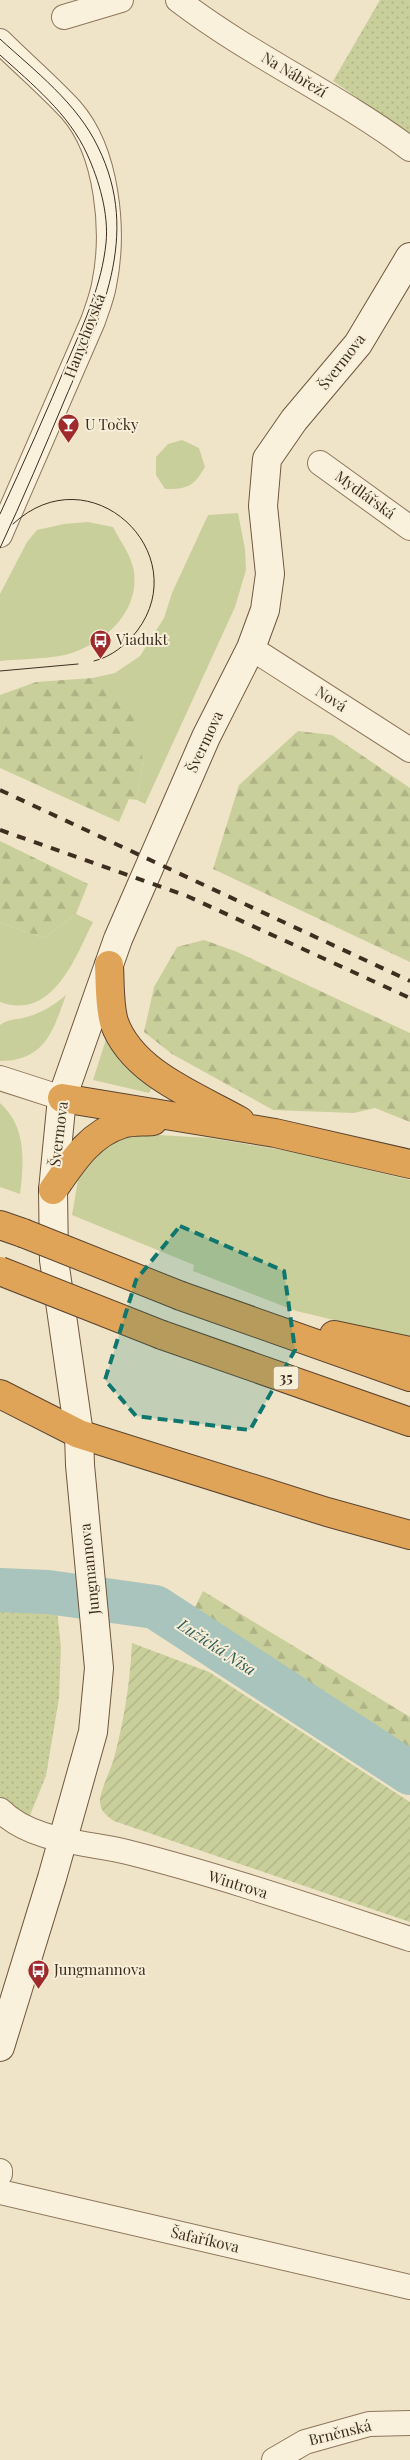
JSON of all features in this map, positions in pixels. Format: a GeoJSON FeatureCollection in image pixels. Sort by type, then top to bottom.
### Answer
{"type":"FeatureCollection","features":[{"type":"Feature","properties":{"kind":"highway"},"geometry":{"type":"LineString","coordinates":[[109,965],[114,1020],[124,1043],[153,1072],[256,1130]]}},
{"type":"Feature","properties":{"kind":"highway"},"geometry":{"type":"LineString","coordinates":[[62,1098],[256,1130],[410,1164]]}},
{"type":"Feature","properties":{"kind":"highway"},"geometry":{"type":"LineString","coordinates":[[53,1190],[81,1151],[103,1132],[123,1124],[162,1121],[256,1130]]}},
{"type":"Feature","properties":{"kind":"highway"},"geometry":{"type":"LineString","coordinates":[[0,1224],[181,1296],[410,1377]]}},
{"type":"Feature","properties":{"kind":"highway","name":"35"},"geometry":{"type":"LineString","coordinates":[[0,1271],[162,1335],[410,1422]]}},
{"type":"Feature","properties":{"kind":"highway"},"geometry":{"type":"LineString","coordinates":[[232,1314],[410,1351]]}},
{"type":"Feature","properties":{"kind":"highway"},"geometry":{"type":"LineString","coordinates":[[0,1394],[79,1434],[317,1509],[410,1535]]}},
{"type":"Feature","properties":{"kind":"street"},"geometry":{"type":"LineString","coordinates":[[64,17],[121,0]]}},
{"type":"Feature","properties":{"kind":"street","name":"Na Nábřeží"},"geometry":{"type":"LineString","coordinates":[[178,0],[220,30],[378,126],[410,149]]}},
{"type":"Feature","properties":{"kind":"street","name":"Hanychovská"},"geometry":{"type":"LineString","coordinates":[[0,41],[72,111],[94,150],[104,185],[108,214],[104,284],[93,322],[0,535]]}},
{"type":"Feature","properties":{"kind":"street","name":"Švermova"},"geometry":{"type":"LineString","coordinates":[[54,1260],[53,1190],[62,1098],[109,965],[206,737],[251,648],[265,610],[270,574],[263,506],[267,459],[294,420],[358,344],[410,257]]}},
{"type":"Feature","properties":{"kind":"street","name":"Mydlářská"},"geometry":{"type":"LineString","coordinates":[[320,463],[410,528]]}},
{"type":"Feature","properties":{"kind":"street","name":"Nová"},"geometry":{"type":"LineString","coordinates":[[251,648],[410,750]]}},
{"type":"Feature","properties":{"kind":"street"},"geometry":{"type":"LineString","coordinates":[[0,1078],[62,1098]]}},
{"type":"Feature","properties":{"kind":"street","name":"Jungmannova"},"geometry":{"type":"LineString","coordinates":[[0,2047],[64,1839],[93,1732],[99,1668],[87,1547],[79,1434],[54,1260]]}},
{"type":"Feature","properties":{"kind":"street","name":"Wintrova"},"geometry":{"type":"LineString","coordinates":[[0,1810],[8,1818],[31,1830],[131,1853],[410,1939]]}},
{"type":"Feature","properties":{"kind":"street","name":"Šafaříkova"},"geometry":{"type":"LineString","coordinates":[[0,2192],[6,2195],[410,2287]]}},
{"type":"Feature","properties":{"kind":"street","name":"Brněnská"},"geometry":{"type":"LineString","coordinates":[[274,2460],[304,2442],[369,2424],[410,2423]]}},
{"type":"Feature","properties":{"kind":"highlighted area"},"geometry":{"type":"Polygon","coordinates":[[[180,1226],[284,1271],[295,1350],[250,1430],[136,1416],[105,1380],[136,1280],[180,1226]]]}},
{"type":"Feature","properties":{"kind":"green space"},"geometry":{"type":"Polygon","coordinates":[[[380,0],[410,0],[410,134],[333,81],[380,0]]]}},
{"type":"Feature","properties":{"kind":"green space"},"geometry":{"type":"Polygon","coordinates":[[[182,440],[199,448],[205,467],[197,479],[189,486],[165,489],[156,475],[156,457],[168,444],[182,440]]]}},
{"type":"Feature","properties":{"kind":"green space"},"geometry":{"type":"Polygon","coordinates":[[[238,513],[245,549],[246,570],[235,607],[145,804],[137,800],[143,761],[92,678],[115,673],[140,656],[164,618],[172,593],[208,515],[238,513]]]}},
{"type":"Feature","properties":{"kind":"green space"},"geometry":{"type":"Polygon","coordinates":[[[88,522],[113,527],[131,560],[134,572],[134,586],[126,612],[108,632],[85,648],[65,655],[47,658],[0,661],[0,594],[27,542],[37,530],[64,524],[88,522]]]}},
{"type":"Feature","properties":{"kind":"green space"},"geometry":{"type":"Polygon","coordinates":[[[92,678],[133,712],[143,761],[137,800],[129,799],[119,822],[0,768],[0,695],[36,682],[92,678]]]}},
{"type":"Feature","properties":{"kind":"green space"},"geometry":{"type":"Polygon","coordinates":[[[298,731],[332,735],[410,788],[410,962],[213,869],[239,785],[298,731]]]}},
{"type":"Feature","properties":{"kind":"green space"},"geometry":{"type":"Polygon","coordinates":[[[0,841],[88,884],[76,914],[44,938],[0,923],[0,841]]]}},
{"type":"Feature","properties":{"kind":"green space"},"geometry":{"type":"Polygon","coordinates":[[[76,914],[93,922],[70,968],[60,983],[48,995],[34,1003],[18,1005],[0,1002],[0,923],[44,938],[76,914]]]}},
{"type":"Feature","properties":{"kind":"green space"},"geometry":{"type":"Polygon","coordinates":[[[204,940],[235,951],[410,1033],[410,1122],[375,1108],[354,1113],[273,1110],[172,1054],[144,1032],[154,987],[177,947],[204,940]]]}},
{"type":"Feature","properties":{"kind":"green space"},"geometry":{"type":"Polygon","coordinates":[[[66,995],[51,1032],[37,1050],[15,1060],[0,1061],[0,1025],[41,1012],[66,995]]]}},
{"type":"Feature","properties":{"kind":"green space"},"geometry":{"type":"Polygon","coordinates":[[[107,1036],[123,1061],[152,1088],[149,1093],[93,1080],[107,1036]]]}},
{"type":"Feature","properties":{"kind":"green space"},"geometry":{"type":"Polygon","coordinates":[[[0,1103],[9,1112],[15,1123],[22,1146],[20,1194],[0,1187],[0,1103]]]}},
{"type":"Feature","properties":{"kind":"green space"},"geometry":{"type":"Polygon","coordinates":[[[142,1134],[210,1138],[300,1153],[410,1180],[410,1338],[296,1311],[193,1271],[194,1265],[72,1215],[78,1180],[88,1159],[124,1135],[142,1134]]]}},
{"type":"Feature","properties":{"kind":"green space"},"geometry":{"type":"Polygon","coordinates":[[[203,1591],[410,1717],[410,1763],[190,1617],[203,1591]]]}},
{"type":"Feature","properties":{"kind":"green space"},"geometry":{"type":"Polygon","coordinates":[[[0,1595],[56,1601],[61,1647],[59,1698],[46,1776],[28,1820],[0,1802],[0,1595]]]}},
{"type":"Feature","properties":{"kind":"green space"},"geometry":{"type":"Polygon","coordinates":[[[132,1643],[209,1672],[410,1802],[410,1922],[114,1821],[105,1814],[100,1798],[114,1758],[121,1730],[128,1687],[132,1643]]]}},
{"type":"Feature","properties":{"kind":"waterway","name":"Lužická Nisa"},"geometry":{"type":"LineString","coordinates":[[0,1590],[48,1592],[155,1607],[410,1773]]}},
{"type":"Feature","properties":{"kind":"tram line"},"geometry":{"type":"LineString","coordinates":[[0,39],[54,88],[79,116],[98,147],[111,180],[116,212],[116,244],[111,276],[102,307],[91,338],[0,548]]}},
{"type":"Feature","properties":{"kind":"tram line"},"geometry":{"type":"LineString","coordinates":[[0,55],[49,100],[79,139],[99,186],[107,232],[101,273],[87,316],[0,514]]}},
{"type":"Feature","properties":{"kind":"tram line"},"geometry":{"type":"LineString","coordinates":[[13,524],[43,505],[73,499],[102,506],[126,521],[144,544],[153,571],[152,601],[137,631],[128,641],[118,650],[94,661]]}},
{"type":"Feature","properties":{"kind":"tram line"},"geometry":{"type":"LineString","coordinates":[[0,671],[78,664]]}},
{"type":"Feature","properties":{"kind":"railway"},"geometry":{"type":"LineString","coordinates":[[0,790],[410,981]]}},
{"type":"Feature","properties":{"kind":"railway"},"geometry":{"type":"LineString","coordinates":[[0,830],[187,896],[410,998]]}},
{"type":"Feature","properties":{"kind":"place","name":"U Točky"},"geometry":{"type":"Point","coordinates":[69,444]}},
{"type":"Feature","properties":{"kind":"place","name":"Viadukt"},"geometry":{"type":"Point","coordinates":[100,659]}},
{"type":"Feature","properties":{"kind":"place","name":"Jungmannova"},"geometry":{"type":"Point","coordinates":[38,1989]}}]}
